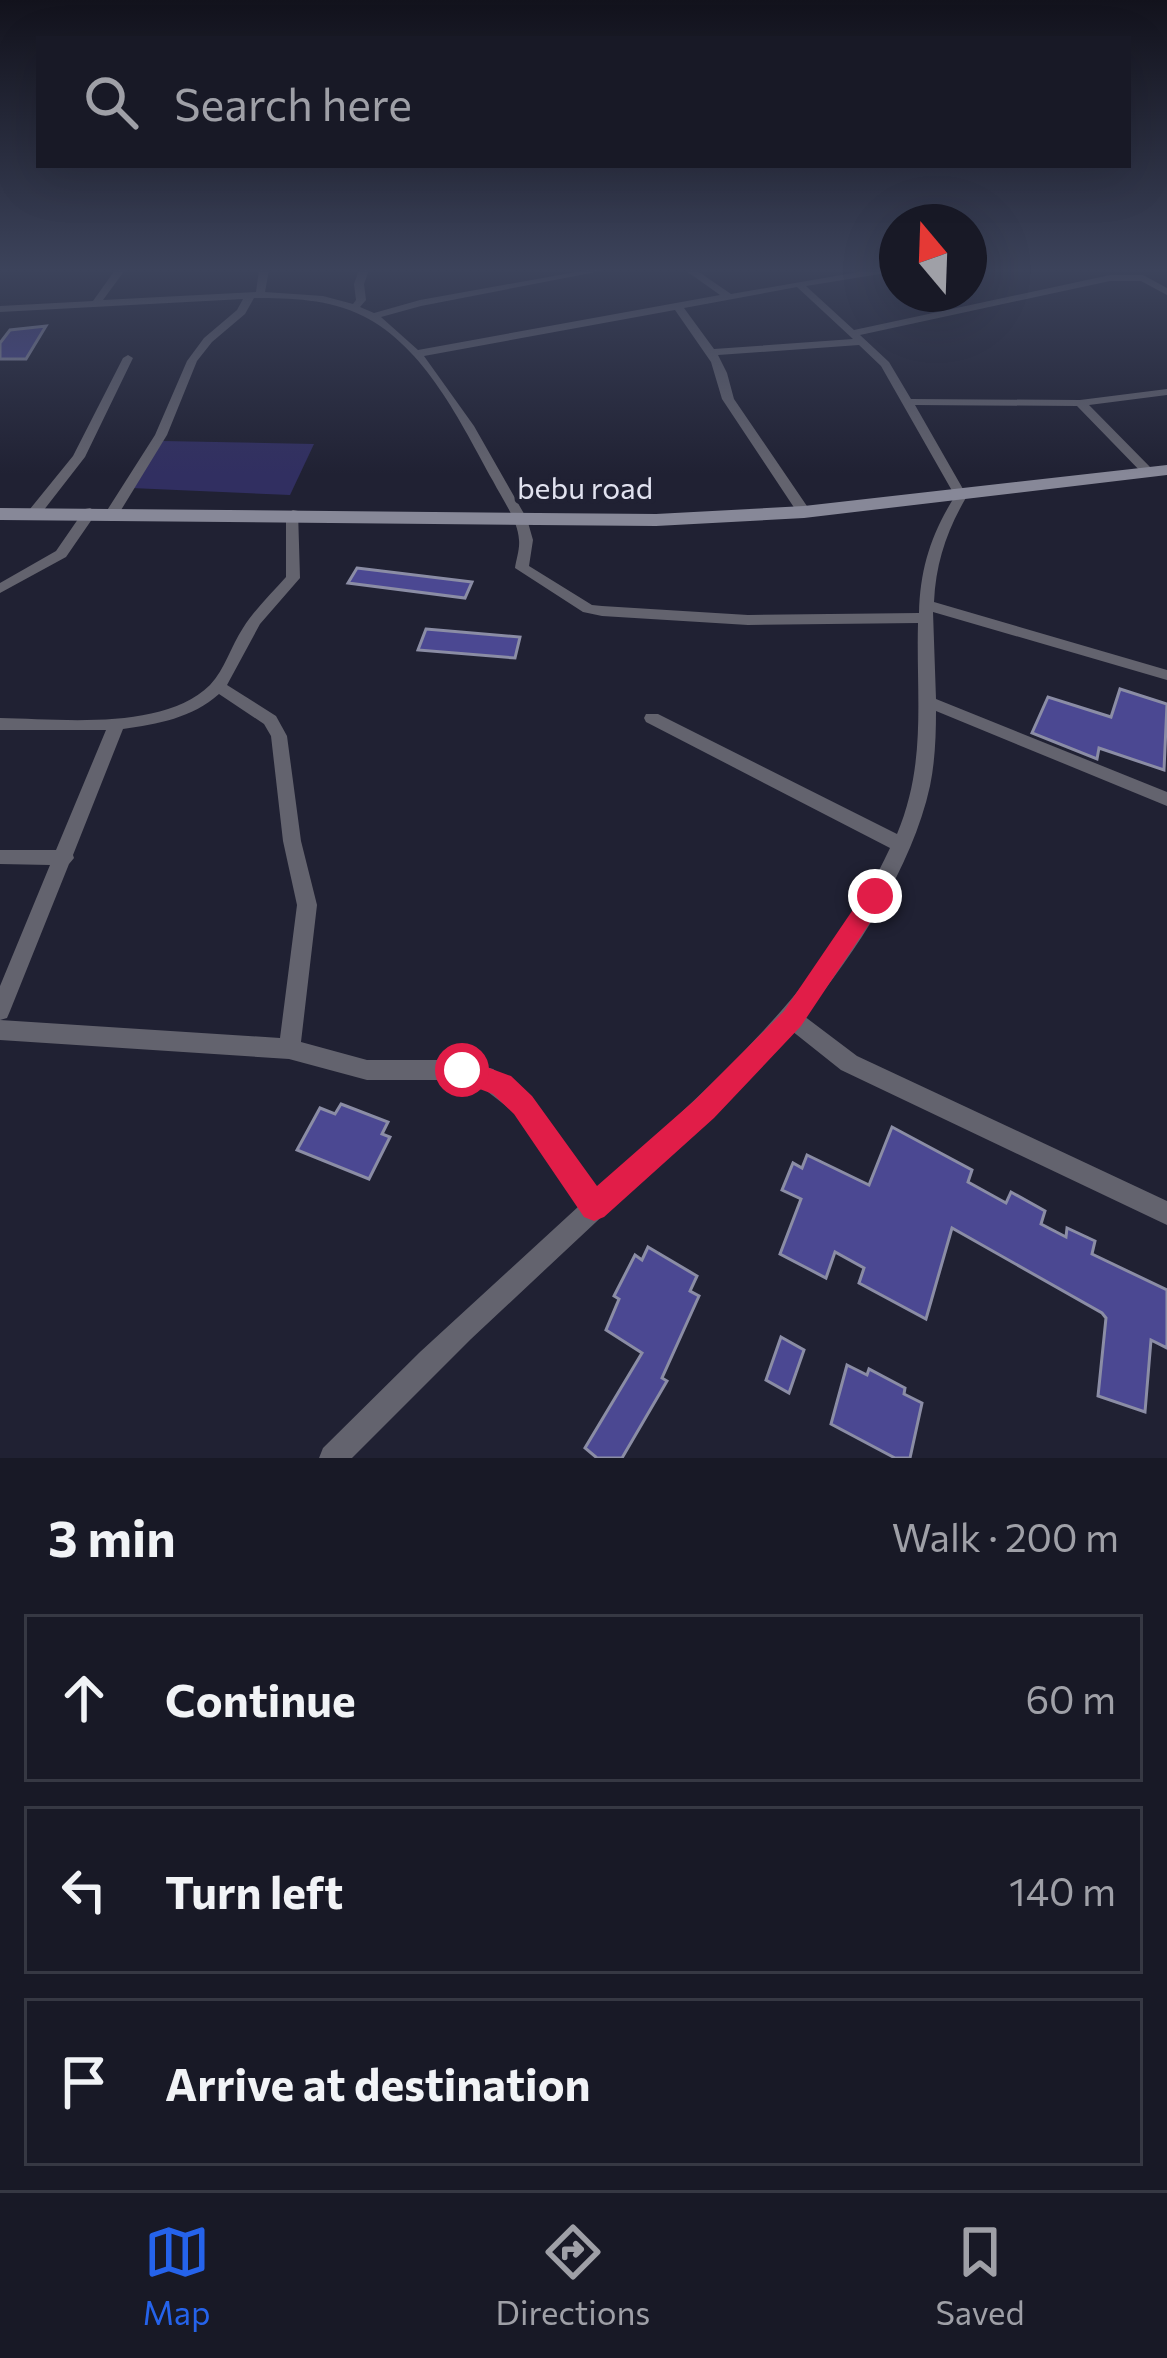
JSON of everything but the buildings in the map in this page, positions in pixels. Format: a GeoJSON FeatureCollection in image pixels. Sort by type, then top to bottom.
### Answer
{"type":"FeatureCollection","features":[{"type":"Feature","properties":{"kind":"street"},"geometry":{"type":"LineString","coordinates":[[113,512],[161,435],[192,361],[215,338]]}},
{"type":"Feature","properties":{"kind":"street"},"geometry":{"type":"LineString","coordinates":[[397,338],[451,397],[520,519],[526,540],[522,568],[588,609],[748,620],[926,612],[1167,675]]}},
{"type":"Feature","properties":{"kind":"street"},"geometry":{"type":"LineString","coordinates":[[416,354],[512,338]]}},
{"type":"Feature","properties":{"kind":"street"},"geometry":{"type":"LineString","coordinates":[[701,338],[727,376],[728,399],[805,512]]}},
{"type":"Feature","properties":{"kind":"street"},"geometry":{"type":"LineString","coordinates":[[712,352],[857,338]]}},
{"type":"Feature","properties":{"kind":"street"},"geometry":{"type":"LineString","coordinates":[[333,1458],[403,1385],[705,1109],[792,1018],[845,947],[900,844],[923,778],[931,703],[926,612],[939,532],[961,496],[885,364],[857,338]]}},
{"type":"Feature","properties":{"kind":"street"},"geometry":{"type":"LineString","coordinates":[[35,512],[79,457],[128,358]]}},
{"type":"Feature","properties":{"kind":"street"},"geometry":{"type":"LineString","coordinates":[[908,402],[1080,404],[1167,392]]}},
{"type":"Feature","properties":{"kind":"street"},"geometry":{"type":"LineString","coordinates":[[1080,404],[1158,471]]}},
{"type":"Feature","properties":{"kind":"street","name":"bebu road"},"geometry":{"type":"LineString","coordinates":[[0,514],[656,520],[805,512],[1158,471]]}},
{"type":"Feature","properties":{"kind":"street"},"geometry":{"type":"LineString","coordinates":[[0,590],[61,554],[90,512]]}},
{"type":"Feature","properties":{"kind":"street"},"geometry":{"type":"LineString","coordinates":[[0,724],[117,724],[176,711],[218,686],[256,619],[293,578],[293,514]]}},
{"type":"Feature","properties":{"kind":"street"},"geometry":{"type":"LineString","coordinates":[[218,686],[270,720],[279,736],[292,841],[308,905],[289,1048]]}},
{"type":"Feature","properties":{"kind":"street"},"geometry":{"type":"LineString","coordinates":[[931,703],[1167,799]]}},
{"type":"Feature","properties":{"kind":"street"},"geometry":{"type":"LineString","coordinates":[[652,718],[900,844]]}},
{"type":"Feature","properties":{"kind":"street"},"geometry":{"type":"LineString","coordinates":[[0,1011],[117,724]]}},
{"type":"Feature","properties":{"kind":"street"},"geometry":{"type":"LineString","coordinates":[[0,857],[65,858]]}},
{"type":"Feature","properties":{"kind":"street"},"geometry":{"type":"LineString","coordinates":[[792,1018],[849,1063],[1167,1213]]}},
{"type":"Feature","properties":{"kind":"street"},"geometry":{"type":"LineString","coordinates":[[0,1030],[289,1048],[367,1070],[462,1070],[485,1076],[523,1105],[594,1207]]}},
{"type":"Feature","properties":{"kind":"shaded area"},"geometry":{"type":"Polygon","coordinates":[[[163,441],[314,444],[290,495],[131,488],[163,441]]]}},
{"type":"Feature","properties":{"kind":"route"},"geometry":{"type":"LineString","coordinates":[[462,1070],[502,1085],[523,1105],[594,1207],[705,1109],[792,1018],[845,947],[875,896]]}}]}
